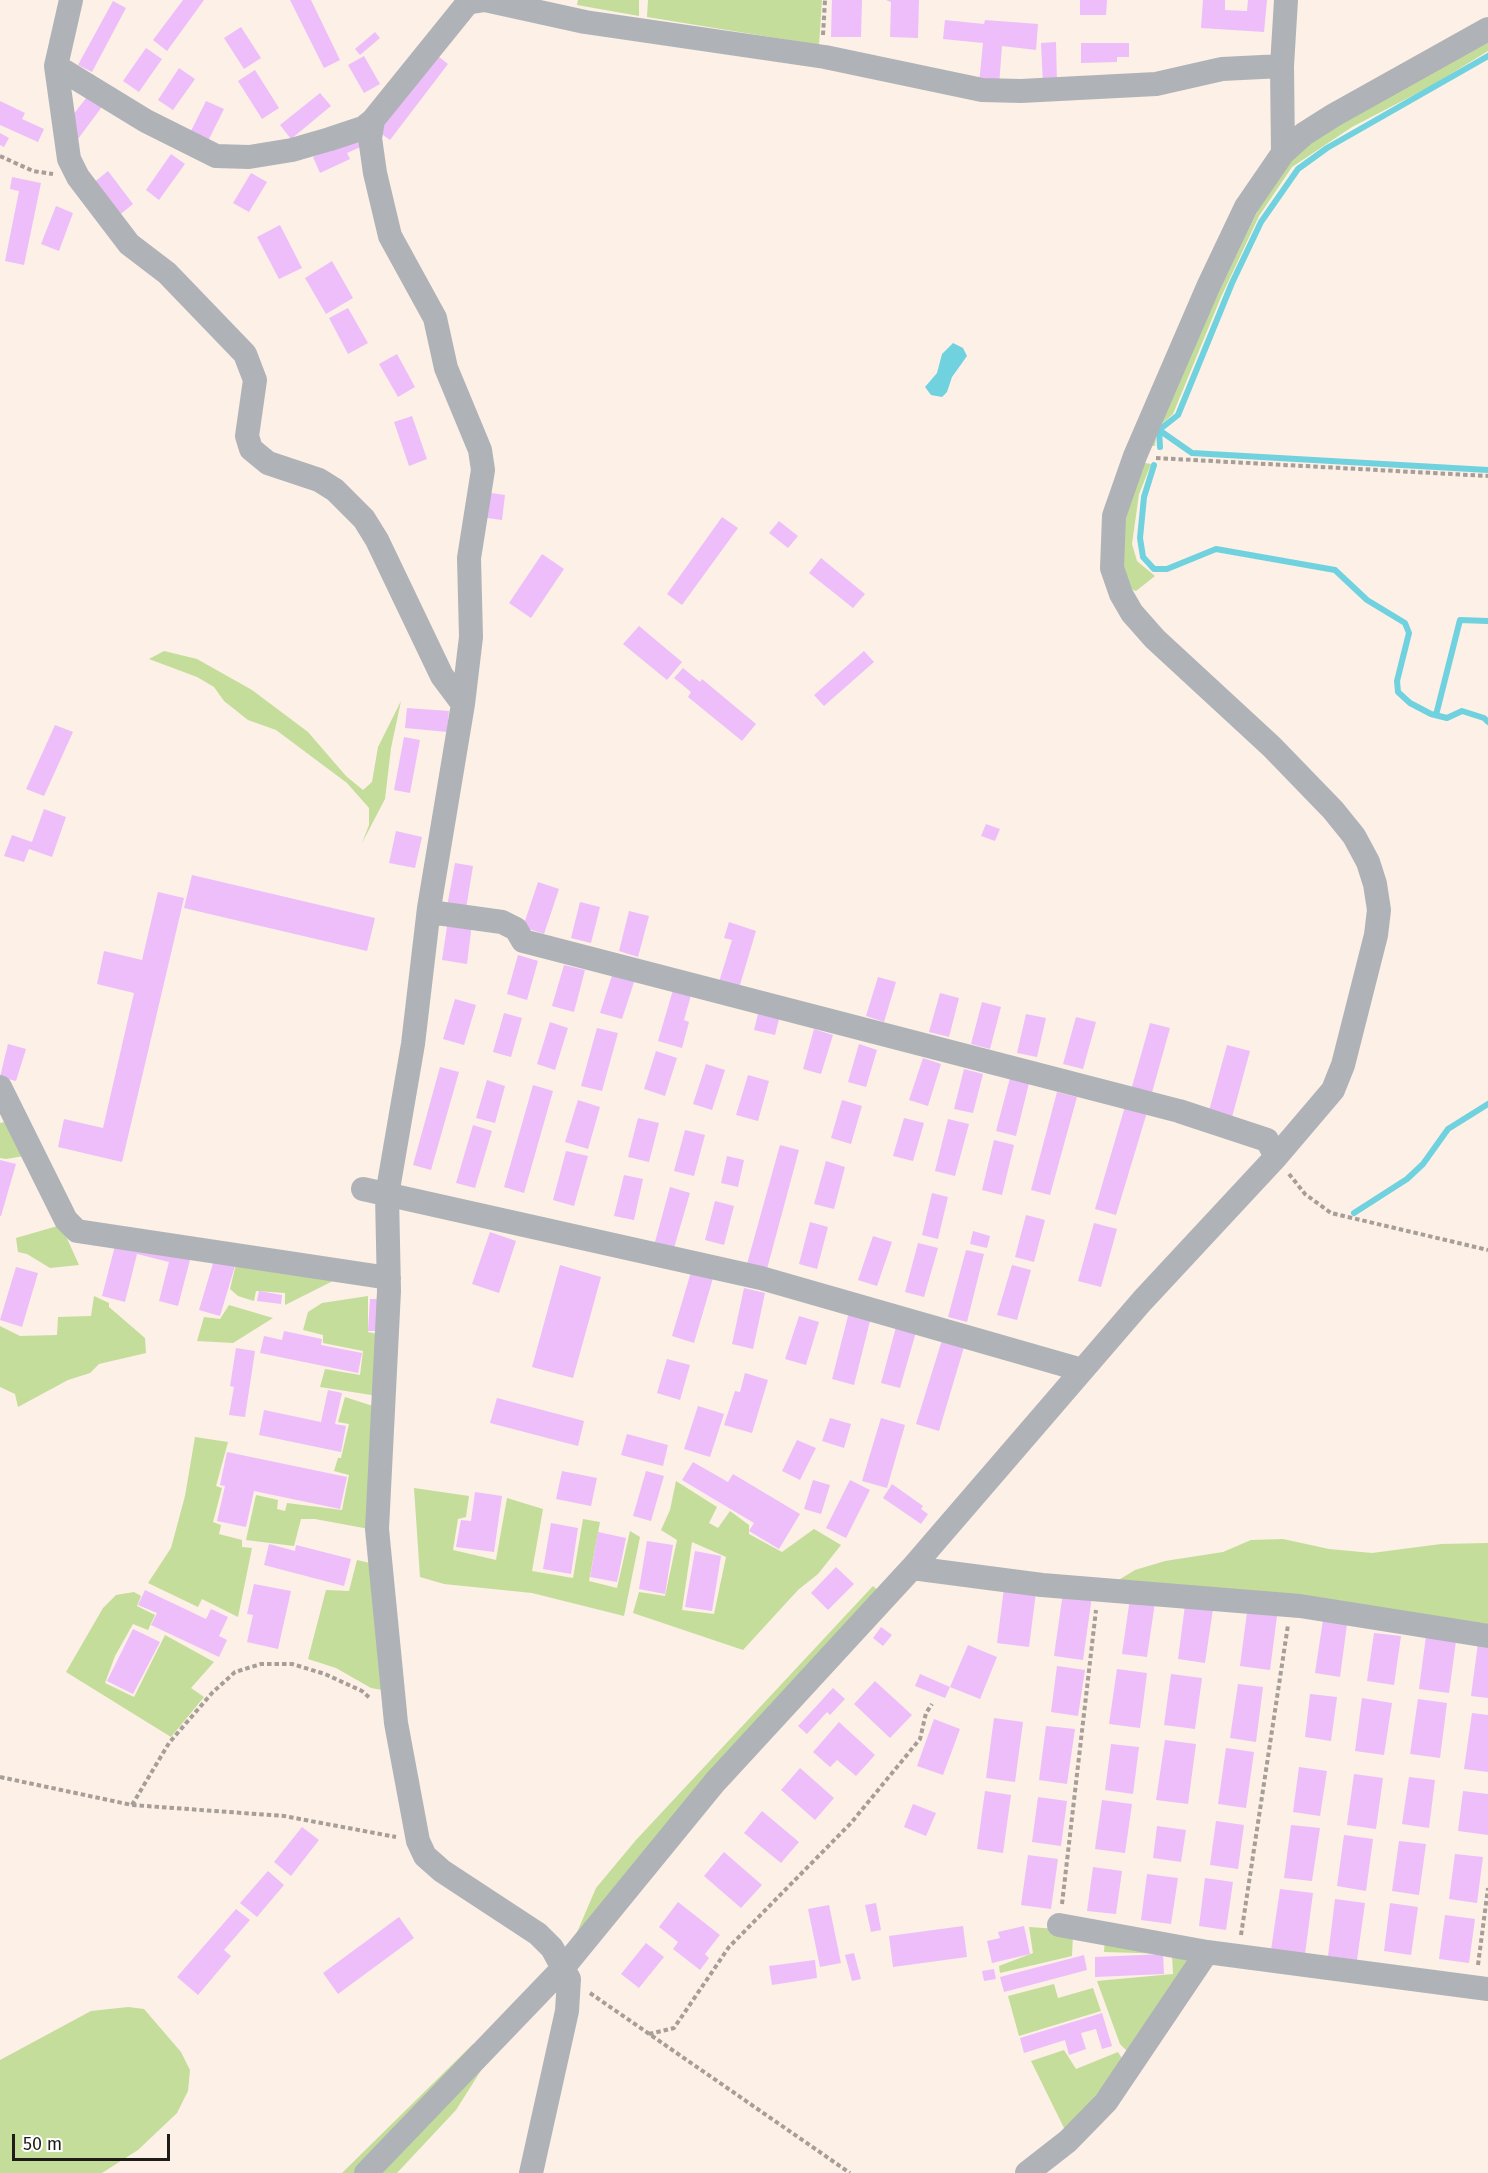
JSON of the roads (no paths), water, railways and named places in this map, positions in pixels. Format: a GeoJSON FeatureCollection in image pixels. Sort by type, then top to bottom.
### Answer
{"type":"FeatureCollection","features":[{"type":"Feature","properties":{"kind":"street"},"geometry":{"type":"LineString","coordinates":[[71,0],[56,66],[69,159],[78,177],[129,244],[167,273],[245,354],[255,380],[247,436],[251,449],[268,463],[319,480],[335,490],[364,519],[377,540],[442,676],[463,704]]}},
{"type":"Feature","properties":{"kind":"street"},"geometry":{"type":"LineString","coordinates":[[56,66],[146,120],[216,156],[249,157],[292,150],[363,128],[374,120],[468,1],[485,0],[585,22],[825,57],[982,90],[1021,91],[1156,84],[1222,69],[1282,66]]}},
{"type":"Feature","properties":{"kind":"street"},"geometry":{"type":"LineString","coordinates":[[1282,153],[1282,66],[1286,0]]}},
{"type":"Feature","properties":{"kind":"street"},"geometry":{"type":"LineString","coordinates":[[366,2173],[566,1973],[715,1782],[912,1568],[1142,1301],[1276,1156],[1333,1090],[1343,1065],[1376,935],[1379,910],[1375,884],[1368,862],[1354,836],[1333,810],[1272,747],[1155,639],[1132,614],[1121,594],[1112,567],[1114,516],[1135,456],[1208,287],[1246,207],[1282,153],[1304,134],[1334,115],[1488,29]]}},
{"type":"Feature","properties":{"kind":"street"},"geometry":{"type":"LineString","coordinates":[[374,120],[370,138],[375,173],[390,236],[435,318],[446,368],[480,450],[483,470],[469,558],[471,637],[463,704],[429,908],[413,1044],[387,1195],[389,1278],[377,1529],[396,1723],[418,1842],[425,1856],[442,1871],[538,1934],[552,1948],[566,1973],[567,2010],[531,2173]]}},
{"type":"Feature","properties":{"kind":"street"},"geometry":{"type":"LineString","coordinates":[[429,908],[437,913],[502,921],[516,929],[522,941],[1179,1111],[1267,1140],[1276,1156]]}},
{"type":"Feature","properties":{"kind":"street"},"geometry":{"type":"LineString","coordinates":[[0,1087],[66,1220],[77,1231],[389,1278]]}},
{"type":"Feature","properties":{"kind":"street"},"geometry":{"type":"LineString","coordinates":[[363,1189],[761,1278],[1082,1370]]}},
{"type":"Feature","properties":{"kind":"street"},"geometry":{"type":"LineString","coordinates":[[912,1568],[1099,1590],[1291,1605],[1488,1636]]}},
{"type":"Feature","properties":{"kind":"street"},"geometry":{"type":"LineString","coordinates":[[1059,1925],[1207,1952],[1481,1988]]}},
{"type":"Feature","properties":{"kind":"street"},"geometry":{"type":"LineString","coordinates":[[1027,2173],[1068,2141],[1106,2102],[1207,1952]]}},
{"type":"Feature","properties":{"kind":"water"},"geometry":{"type":"Polygon","coordinates":[[[953,343],[963,348],[967,356],[952,377],[947,392],[942,397],[931,395],[925,387],[937,373],[942,354],[953,343]]]}},
{"type":"Feature","properties":{"kind":"waterway"},"geometry":{"type":"LineString","coordinates":[[1159,430],[1178,415],[1232,283],[1261,222],[1298,169],[1327,148],[1488,56]]}},
{"type":"Feature","properties":{"kind":"waterway"},"geometry":{"type":"LineString","coordinates":[[1159,430],[1192,453],[1488,470]]}},
{"type":"Feature","properties":{"kind":"waterway"},"geometry":{"type":"LineString","coordinates":[[1159,430],[1160,447]]}},
{"type":"Feature","properties":{"kind":"waterway"},"geometry":{"type":"LineString","coordinates":[[1154,465],[1144,497],[1140,538],[1143,557],[1154,569],[1167,569],[1216,549],[1335,570],[1367,600],[1405,623],[1409,633],[1397,681],[1398,692],[1410,703],[1431,714],[1447,718],[1462,711],[1484,718],[1488,722]]}},
{"type":"Feature","properties":{"kind":"waterway"},"geometry":{"type":"LineString","coordinates":[[1436,715],[1460,620],[1488,621]]}},
{"type":"Feature","properties":{"kind":"waterway"},"geometry":{"type":"LineString","coordinates":[[1354,1213],[1407,1179],[1423,1164],[1448,1129],[1488,1104]]}}]}
